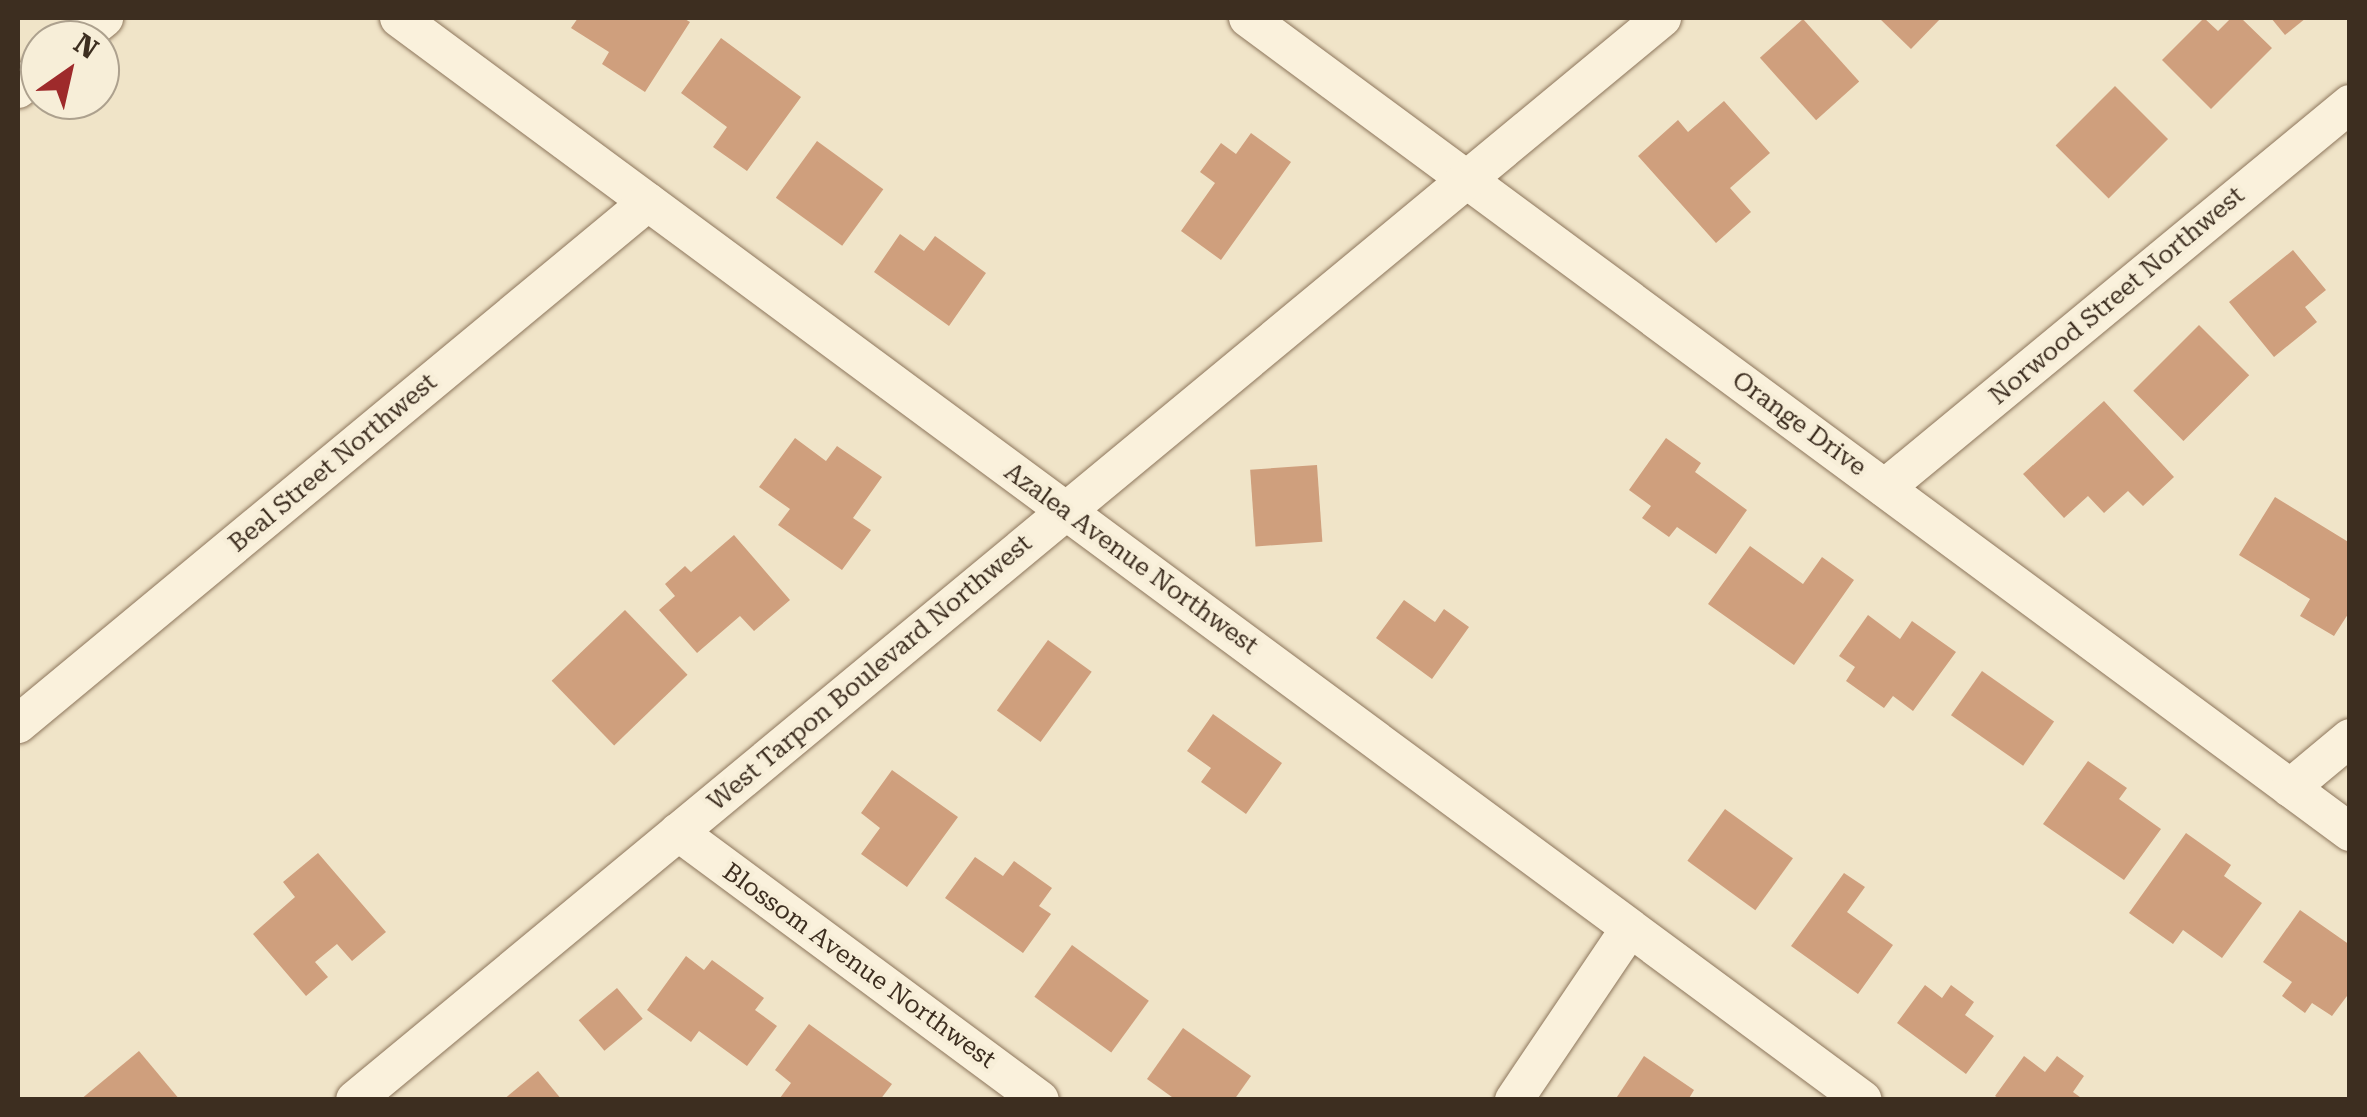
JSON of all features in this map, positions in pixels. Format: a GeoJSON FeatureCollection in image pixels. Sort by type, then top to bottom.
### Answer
{"type":"FeatureCollection","features":[{"type":"Feature","properties":{"kind":"street","name":"Azalea Avenue Northwest"},"geometry":{"type":"LineString","coordinates":[[399,18],[1863,1100]]}},
{"type":"Feature","properties":{"kind":"street","name":"Orange Drive"},"geometry":{"type":"LineString","coordinates":[[1248,18],[2350,832]]}},
{"type":"Feature","properties":{"kind":"street","name":"West Tarpon Boulevard Northwest"},"geometry":{"type":"LineString","coordinates":[[355,1100],[1662,18]]}},
{"type":"Feature","properties":{"kind":"street","name":"Norwood Street Northwest"},"geometry":{"type":"LineString","coordinates":[[1886,488],[2350,104]]}},
{"type":"Feature","properties":{"kind":"street","name":"Beal Street Northwest"},"geometry":{"type":"LineString","coordinates":[[18,724],[648,202]]}},
{"type":"Feature","properties":{"kind":"street"},"geometry":{"type":"LineString","coordinates":[[2290,788],[2350,738]]}},
{"type":"Feature","properties":{"kind":"street","name":"Blossom Avenue Northwest"},"geometry":{"type":"LineString","coordinates":[[678,832],[1040,1100]]}},
{"type":"Feature","properties":{"kind":"street"},"geometry":{"type":"LineString","coordinates":[[1514,1100],[1630,928]]}},
{"type":"Feature","properties":{"kind":"building"},"geometry":{"type":"Polygon","coordinates":[[[578,18],[683,18],[690,22],[645,92],[602,64],[609,52],[571,28],[578,18]]]}},
{"type":"Feature","properties":{"kind":"building"},"geometry":{"type":"Polygon","coordinates":[[[1879,18],[1941,18],[1911,49],[1879,18]]]}},
{"type":"Feature","properties":{"kind":"building"},"geometry":{"type":"Polygon","coordinates":[[[2204,18],[2218,31],[2231,18],[2241,18],[2272,48],[2211,109],[2162,60],[2204,18]]]}},
{"type":"Feature","properties":{"kind":"building"},"geometry":{"type":"Polygon","coordinates":[[[2271,18],[2306,18],[2285,35],[2271,18]]]}},
{"type":"Feature","properties":{"kind":"building"},"geometry":{"type":"Polygon","coordinates":[[[1803,19],[1859,81],[1816,120],[1760,58],[1803,19]]]}},
{"type":"Feature","properties":{"kind":"building"},"geometry":{"type":"Polygon","coordinates":[[[721,38],[801,97],[747,171],[713,147],[727,127],[681,93],[721,38]]]}},
{"type":"Feature","properties":{"kind":"building"},"geometry":{"type":"Polygon","coordinates":[[[2115,86],[2168,139],[2109,198],[2056,145],[2115,86]]]}},
{"type":"Feature","properties":{"kind":"building"},"geometry":{"type":"Polygon","coordinates":[[[1724,101],[1770,153],[1730,188],[1751,212],[1716,243],[1638,156],[1678,120],[1688,132],[1724,101]]]}},
{"type":"Feature","properties":{"kind":"building"},"geometry":{"type":"Polygon","coordinates":[[[1251,133],[1291,162],[1221,260],[1181,231],[1215,183],[1200,172],[1221,143],[1236,154],[1251,133]]]}},
{"type":"Feature","properties":{"kind":"building"},"geometry":{"type":"Polygon","coordinates":[[[817,141],[883,189],[842,246],[776,198],[817,141]]]}},
{"type":"Feature","properties":{"kind":"building"},"geometry":{"type":"Polygon","coordinates":[[[900,234],[924,251],[935,236],[986,273],[949,326],[874,272],[900,234]]]}},
{"type":"Feature","properties":{"kind":"building"},"geometry":{"type":"Polygon","coordinates":[[[2293,250],[2326,290],[2305,307],[2317,322],[2274,357],[2229,302],[2293,250]]]}},
{"type":"Feature","properties":{"kind":"building"},"geometry":{"type":"Polygon","coordinates":[[[2199,325],[2249,375],[2183,441],[2133,391],[2199,325]]]}},
{"type":"Feature","properties":{"kind":"building"},"geometry":{"type":"Polygon","coordinates":[[[2104,401],[2174,477],[2143,506],[2128,491],[2104,513],[2088,496],[2064,518],[2023,474],[2104,401]]]}},
{"type":"Feature","properties":{"kind":"building"},"geometry":{"type":"Polygon","coordinates":[[[795,438],[826,461],[837,446],[882,477],[853,518],[871,530],[842,570],[778,525],[790,509],[759,487],[795,438]]]}},
{"type":"Feature","properties":{"kind":"building"},"geometry":{"type":"Polygon","coordinates":[[[1666,438],[1701,463],[1695,472],[1747,510],[1716,554],[1677,527],[1669,537],[1642,518],[1651,506],[1629,490],[1666,438]]]}},
{"type":"Feature","properties":{"kind":"building"},"geometry":{"type":"Polygon","coordinates":[[[1317,465],[1322,542],[1256,546],[1250,470],[1317,465]]]}},
{"type":"Feature","properties":{"kind":"building"},"geometry":{"type":"Polygon","coordinates":[[[2275,497],[2350,543],[2350,611],[2334,636],[2300,616],[2310,599],[2239,555],[2275,497]]]}},
{"type":"Feature","properties":{"kind":"building"},"geometry":{"type":"Polygon","coordinates":[[[734,535],[790,600],[754,631],[740,616],[697,653],[659,610],[675,596],[665,584],[685,566],[691,572],[734,535]]]}},
{"type":"Feature","properties":{"kind":"building"},"geometry":{"type":"Polygon","coordinates":[[[1750,546],[1803,584],[1822,557],[1854,580],[1794,665],[1708,604],[1750,546]]]}},
{"type":"Feature","properties":{"kind":"building"},"geometry":{"type":"Polygon","coordinates":[[[1404,600],[1435,622],[1444,609],[1469,627],[1432,679],[1376,638],[1404,600]]]}},
{"type":"Feature","properties":{"kind":"building"},"geometry":{"type":"Polygon","coordinates":[[[625,610],[688,675],[614,746],[552,681],[625,610]]]}},
{"type":"Feature","properties":{"kind":"building"},"geometry":{"type":"Polygon","coordinates":[[[1868,615],[1900,639],[1912,621],[1956,652],[1913,711],[1893,696],[1884,708],[1846,681],[1855,667],[1839,656],[1868,615]]]}},
{"type":"Feature","properties":{"kind":"building"},"geometry":{"type":"Polygon","coordinates":[[[1048,640],[1092,672],[1041,742],[997,710],[1048,640]]]}},
{"type":"Feature","properties":{"kind":"building"},"geometry":{"type":"Polygon","coordinates":[[[1982,671],[2054,721],[2023,766],[1951,715],[1982,671]]]}},
{"type":"Feature","properties":{"kind":"building"},"geometry":{"type":"Polygon","coordinates":[[[1213,714],[1282,763],[1246,814],[1201,782],[1211,768],[1187,751],[1213,714]]]}},
{"type":"Feature","properties":{"kind":"building"},"geometry":{"type":"Polygon","coordinates":[[[2088,761],[2127,788],[2119,799],[2161,829],[2124,880],[2043,824],[2088,761]]]}},
{"type":"Feature","properties":{"kind":"building"},"geometry":{"type":"Polygon","coordinates":[[[892,770],[958,817],[907,887],[861,854],[880,828],[861,813],[892,770]]]}},
{"type":"Feature","properties":{"kind":"building"},"geometry":{"type":"Polygon","coordinates":[[[1725,809],[1793,858],[1755,910],[1687,861],[1725,809]]]}},
{"type":"Feature","properties":{"kind":"building"},"geometry":{"type":"Polygon","coordinates":[[[2186,833],[2231,865],[2224,876],[2262,903],[2222,958],[2183,930],[2173,944],[2129,913],[2186,833]]]}},
{"type":"Feature","properties":{"kind":"building"},"geometry":{"type":"Polygon","coordinates":[[[318,853],[386,932],[352,961],[337,944],[315,962],[328,977],[306,996],[253,934],[295,897],[283,882],[318,853]]]}},
{"type":"Feature","properties":{"kind":"building"},"geometry":{"type":"Polygon","coordinates":[[[975,857],[1003,876],[1014,861],[1052,888],[1039,906],[1051,914],[1023,953],[945,898],[975,857]]]}},
{"type":"Feature","properties":{"kind":"building"},"geometry":{"type":"Polygon","coordinates":[[[1844,873],[1865,887],[1847,912],[1893,945],[1858,994],[1791,946],[1844,873]]]}},
{"type":"Feature","properties":{"kind":"building"},"geometry":{"type":"Polygon","coordinates":[[[2300,910],[2350,945],[2350,992],[2332,1016],[2312,1003],[2305,1013],[2282,996],[2292,982],[2263,962],[2300,910]]]}},
{"type":"Feature","properties":{"kind":"building"},"geometry":{"type":"Polygon","coordinates":[[[1072,945],[1149,1001],[1111,1053],[1034,997],[1072,945]]]}},
{"type":"Feature","properties":{"kind":"building"},"geometry":{"type":"Polygon","coordinates":[[[686,956],[704,970],[712,960],[764,998],[755,1010],[777,1026],[747,1066],[699,1031],[691,1042],[647,1010],[686,956]]]}},
{"type":"Feature","properties":{"kind":"building"},"geometry":{"type":"Polygon","coordinates":[[[1925,985],[1942,998],[1951,985],[1974,1002],[1965,1015],[1994,1036],[1966,1074],[1897,1023],[1925,985]]]}},
{"type":"Feature","properties":{"kind":"building"},"geometry":{"type":"Polygon","coordinates":[[[617,988],[643,1019],[604,1051],[579,1020],[617,988]]]}},
{"type":"Feature","properties":{"kind":"building"},"geometry":{"type":"Polygon","coordinates":[[[809,1024],[892,1084],[880,1100],[780,1098],[791,1083],[775,1070],[809,1024]]]}},
{"type":"Feature","properties":{"kind":"building"},"geometry":{"type":"Polygon","coordinates":[[[1183,1028],[1251,1076],[1234,1100],[1176,1100],[1147,1079],[1183,1028]]]}},
{"type":"Feature","properties":{"kind":"building"},"geometry":{"type":"Polygon","coordinates":[[[139,1051],[180,1100],[80,1100],[139,1051]]]}},
{"type":"Feature","properties":{"kind":"building"},"geometry":{"type":"Polygon","coordinates":[[[1644,1056],[1694,1090],[1688,1100],[1615,1100],[1644,1056]]]}},
{"type":"Feature","properties":{"kind":"building"},"geometry":{"type":"Polygon","coordinates":[[[2024,1056],[2045,1072],[2057,1056],[2084,1076],[2073,1092],[2084,1100],[2001,1100],[1995,1096],[2024,1056]]]}},
{"type":"Feature","properties":{"kind":"building"},"geometry":{"type":"Polygon","coordinates":[[[538,1071],[562,1100],[503,1100],[538,1071]]]}}]}
